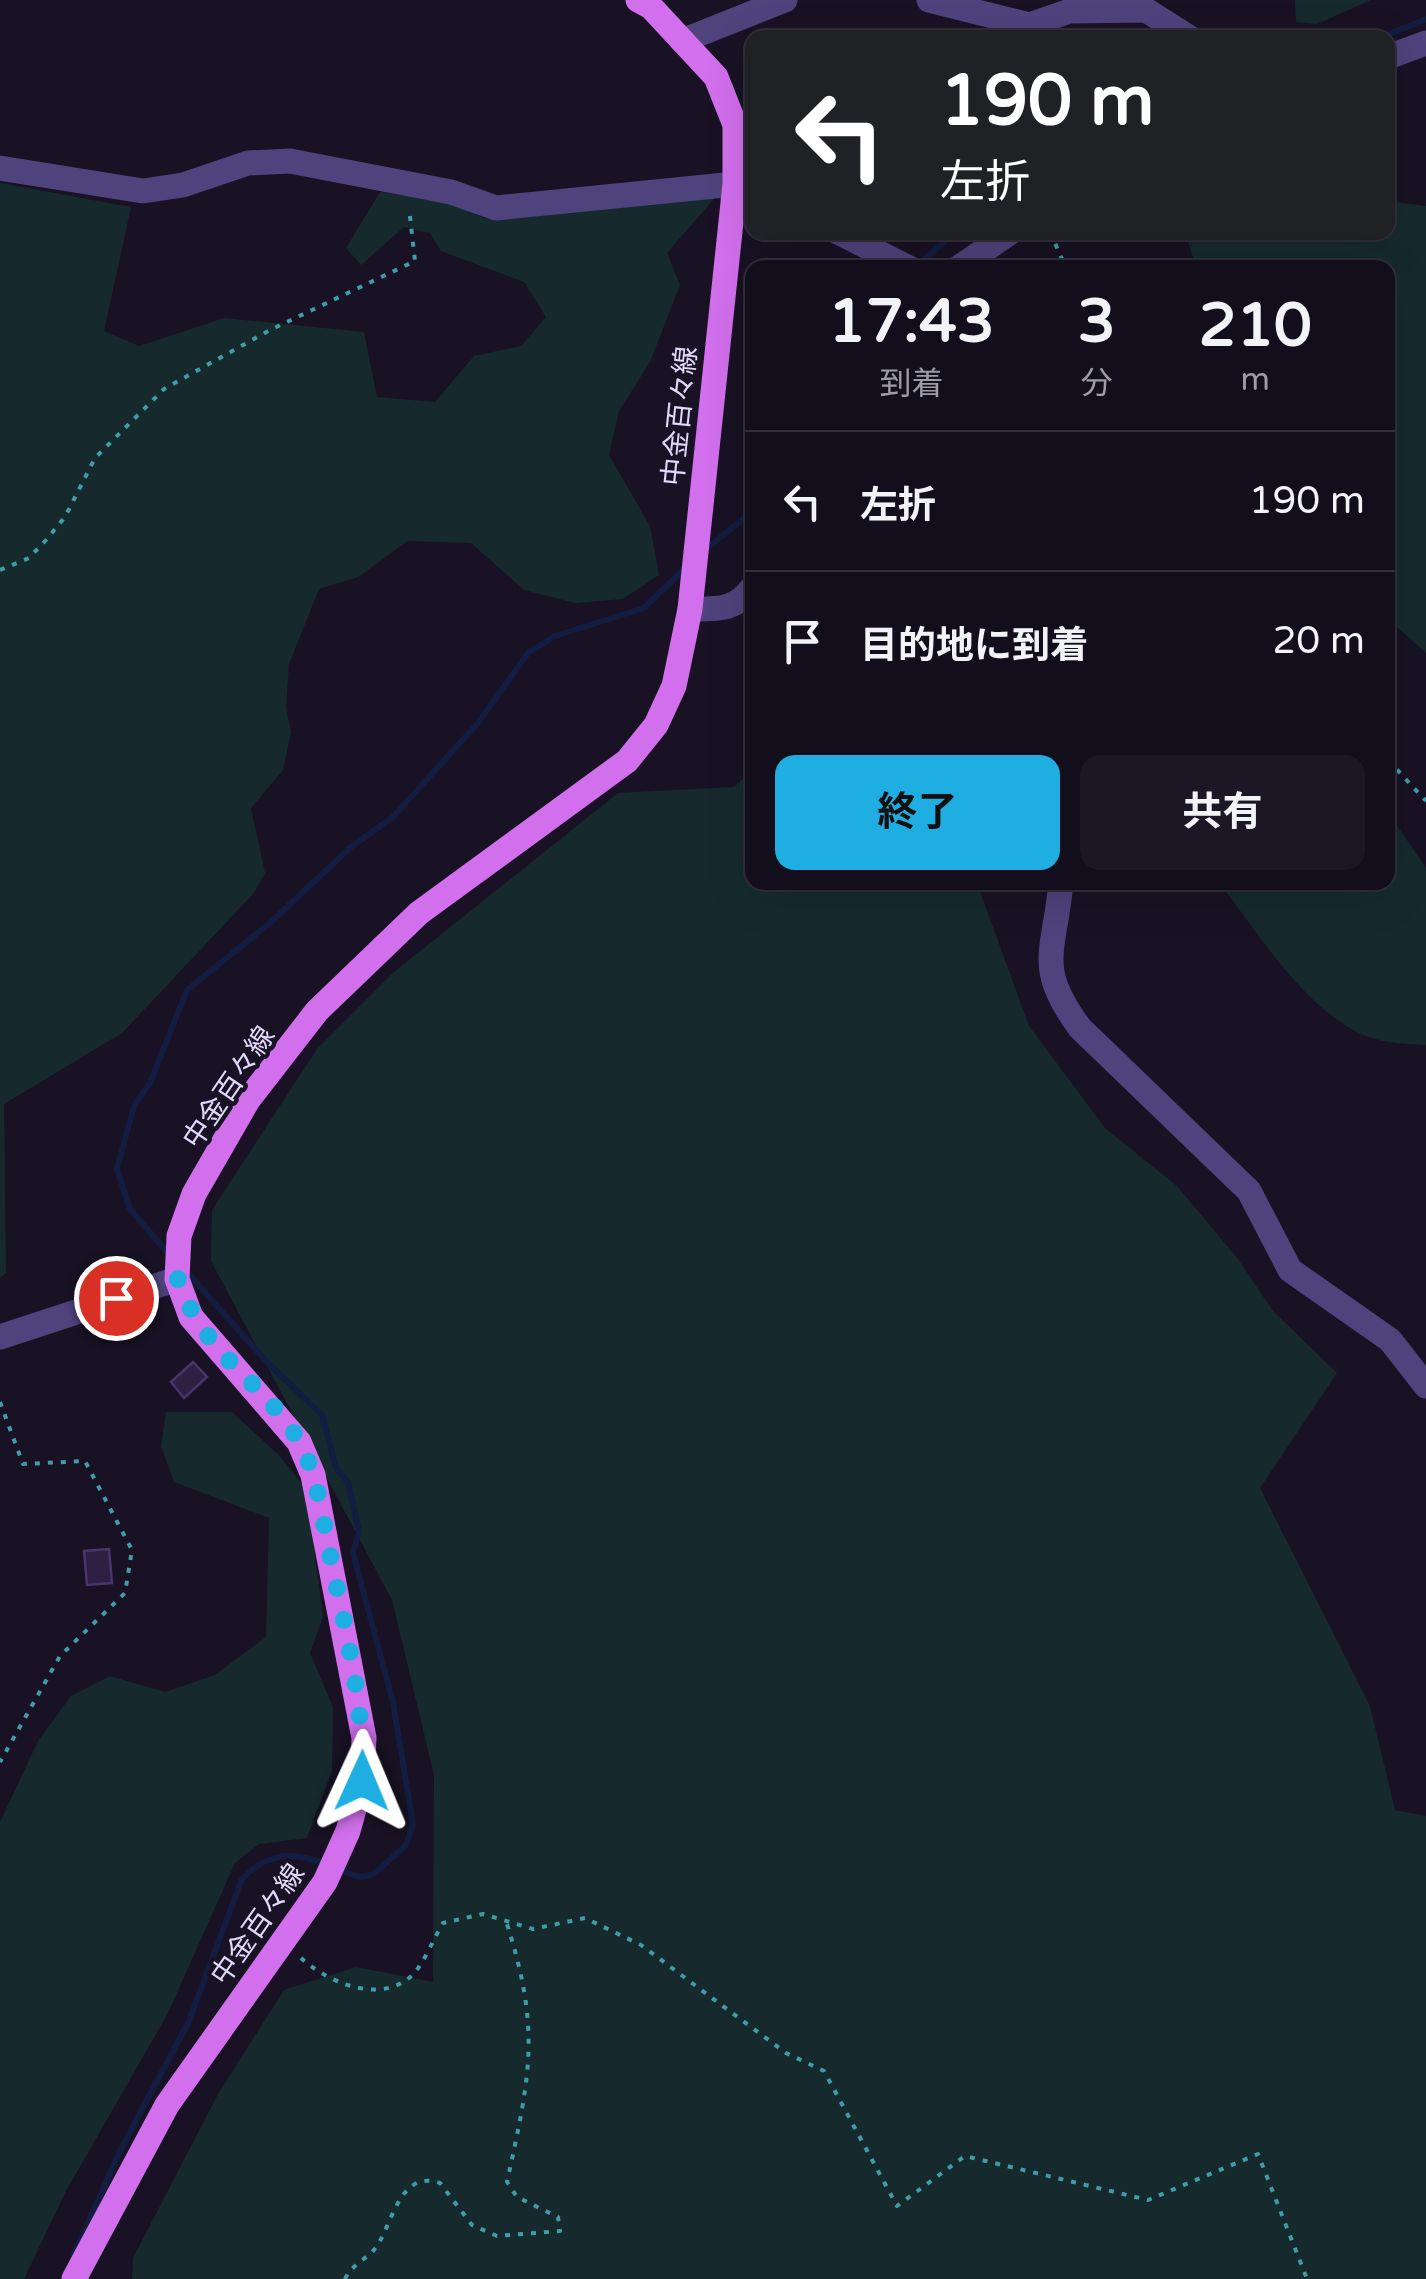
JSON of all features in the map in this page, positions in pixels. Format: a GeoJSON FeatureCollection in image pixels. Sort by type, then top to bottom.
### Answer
{"type":"FeatureCollection","features":[{"type":"Feature","properties":{"kind":"main road","name":"中金百々線"},"geometry":{"type":"LineString","coordinates":[[74,2279],[168,2105],[326,1882],[362,1781],[364,1738],[313,1475],[299,1442],[191,1317],[178,1279],[179,1236],[194,1194],[248,1100],[317,1011],[419,913],[628,761],[656,726],[674,686],[691,598],[740,195],[735,125],[716,77],[647,2]]}},
{"type":"Feature","properties":{"kind":"street"},"geometry":{"type":"LineString","coordinates":[[682,40],[785,0]]}},
{"type":"Feature","properties":{"kind":"street"},"geometry":{"type":"LineString","coordinates":[[929,0],[1028,26],[1070,10],[1146,10],[1177,30]]}},
{"type":"Feature","properties":{"kind":"street"},"geometry":{"type":"LineString","coordinates":[[1395,53],[1426,42]]}},
{"type":"Feature","properties":{"kind":"street"},"geometry":{"type":"LineString","coordinates":[[0,168],[143,191],[183,185],[248,163],[290,161],[451,192],[496,208],[740,195]]}},
{"type":"Feature","properties":{"kind":"street"},"geometry":{"type":"LineString","coordinates":[[854,240],[894,260]]}},
{"type":"Feature","properties":{"kind":"street"},"geometry":{"type":"LineString","coordinates":[[970,260],[999,240]]}},
{"type":"Feature","properties":{"kind":"street"},"geometry":{"type":"LineString","coordinates":[[691,598],[725,609],[745,598]]}},
{"type":"Feature","properties":{"kind":"street"},"geometry":{"type":"LineString","coordinates":[[1060,890],[1049,962],[1058,998],[1080,1028],[1249,1191],[1290,1270],[1390,1340],[1426,1386]]}},
{"type":"Feature","properties":{"kind":"street"},"geometry":{"type":"LineString","coordinates":[[0,1337],[178,1279]]}},
{"type":"Feature","properties":{"kind":"path"},"geometry":{"type":"LineString","coordinates":[[0,570],[28,558],[46,540],[65,517],[95,458],[164,389],[270,330],[415,260],[406,184]]}},
{"type":"Feature","properties":{"kind":"path"},"geometry":{"type":"LineString","coordinates":[[1395,768],[1426,801]]}},
{"type":"Feature","properties":{"kind":"path"},"geometry":{"type":"LineString","coordinates":[[0,1402],[23,1464],[85,1462],[132,1550],[126,1593],[60,1656],[0,1762]]}},
{"type":"Feature","properties":{"kind":"path"},"geometry":{"type":"LineString","coordinates":[[282,1941],[320,1976],[372,1990],[409,1978],[443,1924],[483,1914],[533,1929],[585,1918],[615,1930],[786,2053],[824,2071],[897,2206],[964,2156],[1148,2200],[1258,2154],[1307,2279]]}},
{"type":"Feature","properties":{"kind":"path"},"geometry":{"type":"LineString","coordinates":[[345,2279],[374,2250],[400,2198],[416,2185],[432,2180],[440,2183],[472,2225],[498,2236],[560,2231],[558,2217],[518,2198],[507,2182],[529,2080],[531,2033],[522,1972],[505,1918]]}},
{"type":"Feature","properties":{"kind":"green space"},"geometry":{"type":"Polygon","coordinates":[[[1295,0],[1371,0],[1317,24],[1296,22],[1295,0]]]}},
{"type":"Feature","properties":{"kind":"green space"},"geometry":{"type":"Polygon","coordinates":[[[0,183],[131,207],[104,331],[139,346],[224,318],[364,332],[377,397],[435,402],[474,356],[521,346],[546,317],[524,282],[441,251],[430,233],[404,227],[361,265],[346,248],[380,192],[446,201],[486,219],[676,198],[714,199],[667,253],[680,285],[650,362],[619,411],[609,455],[650,526],[659,575],[623,599],[575,603],[524,590],[471,543],[408,541],[358,577],[319,589],[289,664],[286,707],[291,732],[283,770],[251,808],[265,873],[253,894],[122,1033],[4,1104],[6,1273],[0,1278],[0,183]]]}},
{"type":"Feature","properties":{"kind":"green space"},"geometry":{"type":"Polygon","coordinates":[[[1395,202],[1426,206],[1426,653],[1395,625],[1395,260],[1194,260],[1188,242],[1395,240],[1395,202]]]}},
{"type":"Feature","properties":{"kind":"green space"},"geometry":{"type":"Polygon","coordinates":[[[745,777],[745,890],[980,890],[1029,1026],[1105,1128],[1177,1186],[1238,1259],[1273,1311],[1337,1373],[1260,1488],[1370,1706],[1395,1810],[1426,1816],[1426,2279],[132,2279],[133,2258],[218,2094],[284,1990],[356,1967],[433,1982],[434,1775],[392,1600],[211,1261],[212,1210],[317,1049],[394,972],[618,793],[734,787],[745,777]]]}},
{"type":"Feature","properties":{"kind":"green space"},"geometry":{"type":"Polygon","coordinates":[[[1395,822],[1426,868],[1426,1045],[1374,1039],[1357,1032],[1317,1003],[1281,965],[1224,890],[1395,890],[1395,822]]]}},
{"type":"Feature","properties":{"kind":"green space"},"geometry":{"type":"Polygon","coordinates":[[[166,1412],[232,1412],[279,1455],[306,1489],[323,1617],[310,1653],[333,1707],[332,1771],[307,1838],[259,1844],[235,1863],[168,2013],[66,2191],[24,2279],[0,2279],[0,1822],[38,1741],[71,1696],[110,1676],[165,1692],[215,1675],[266,1637],[269,1518],[174,1482],[161,1446],[166,1412]]]}},
{"type":"Feature","properties":{"kind":"building"},"geometry":{"type":"Polygon","coordinates":[[[193,1362],[207,1377],[184,1398],[171,1382],[193,1362]]]}},
{"type":"Feature","properties":{"kind":"building"},"geometry":{"type":"Polygon","coordinates":[[[109,1549],[112,1583],[87,1585],[84,1551],[109,1549]]]}},
{"type":"Feature","properties":{"kind":"waterway"},"geometry":{"type":"LineString","coordinates":[[1395,32],[1426,19]]}},
{"type":"Feature","properties":{"kind":"waterway"},"geometry":{"type":"LineString","coordinates":[[923,260],[947,240]]}},
{"type":"Feature","properties":{"kind":"waterway"},"geometry":{"type":"LineString","coordinates":[[706,549],[745,518]]}},
{"type":"Feature","properties":{"kind":"waterway"},"geometry":{"type":"LineString","coordinates":[[172,1258],[130,1209],[117,1169],[134,1106],[150,1083],[187,990],[270,923],[351,847],[393,817],[478,723],[529,652],[555,636],[644,608],[686,567]]}},
{"type":"Feature","properties":{"kind":"waterway"},"geometry":{"type":"LineString","coordinates":[[185,1270],[267,1362],[322,1415],[336,1468],[348,1482],[359,1531],[353,1553],[393,1702],[413,1824],[406,1845],[374,1874],[360,1877],[339,1870]]}},
{"type":"Feature","properties":{"kind":"waterway"},"geometry":{"type":"LineString","coordinates":[[74,2254],[120,2151],[189,2021],[242,1879],[261,1863],[282,1857],[304,1857],[328,1865]]}},
{"type":"Feature","properties":{"kind":"route"},"geometry":{"type":"LineString","coordinates":[[116,1298],[178,1279],[191,1317],[211,1345],[266,1399],[299,1442],[313,1475],[346,1632],[364,1738],[362,1781]]}}]}
